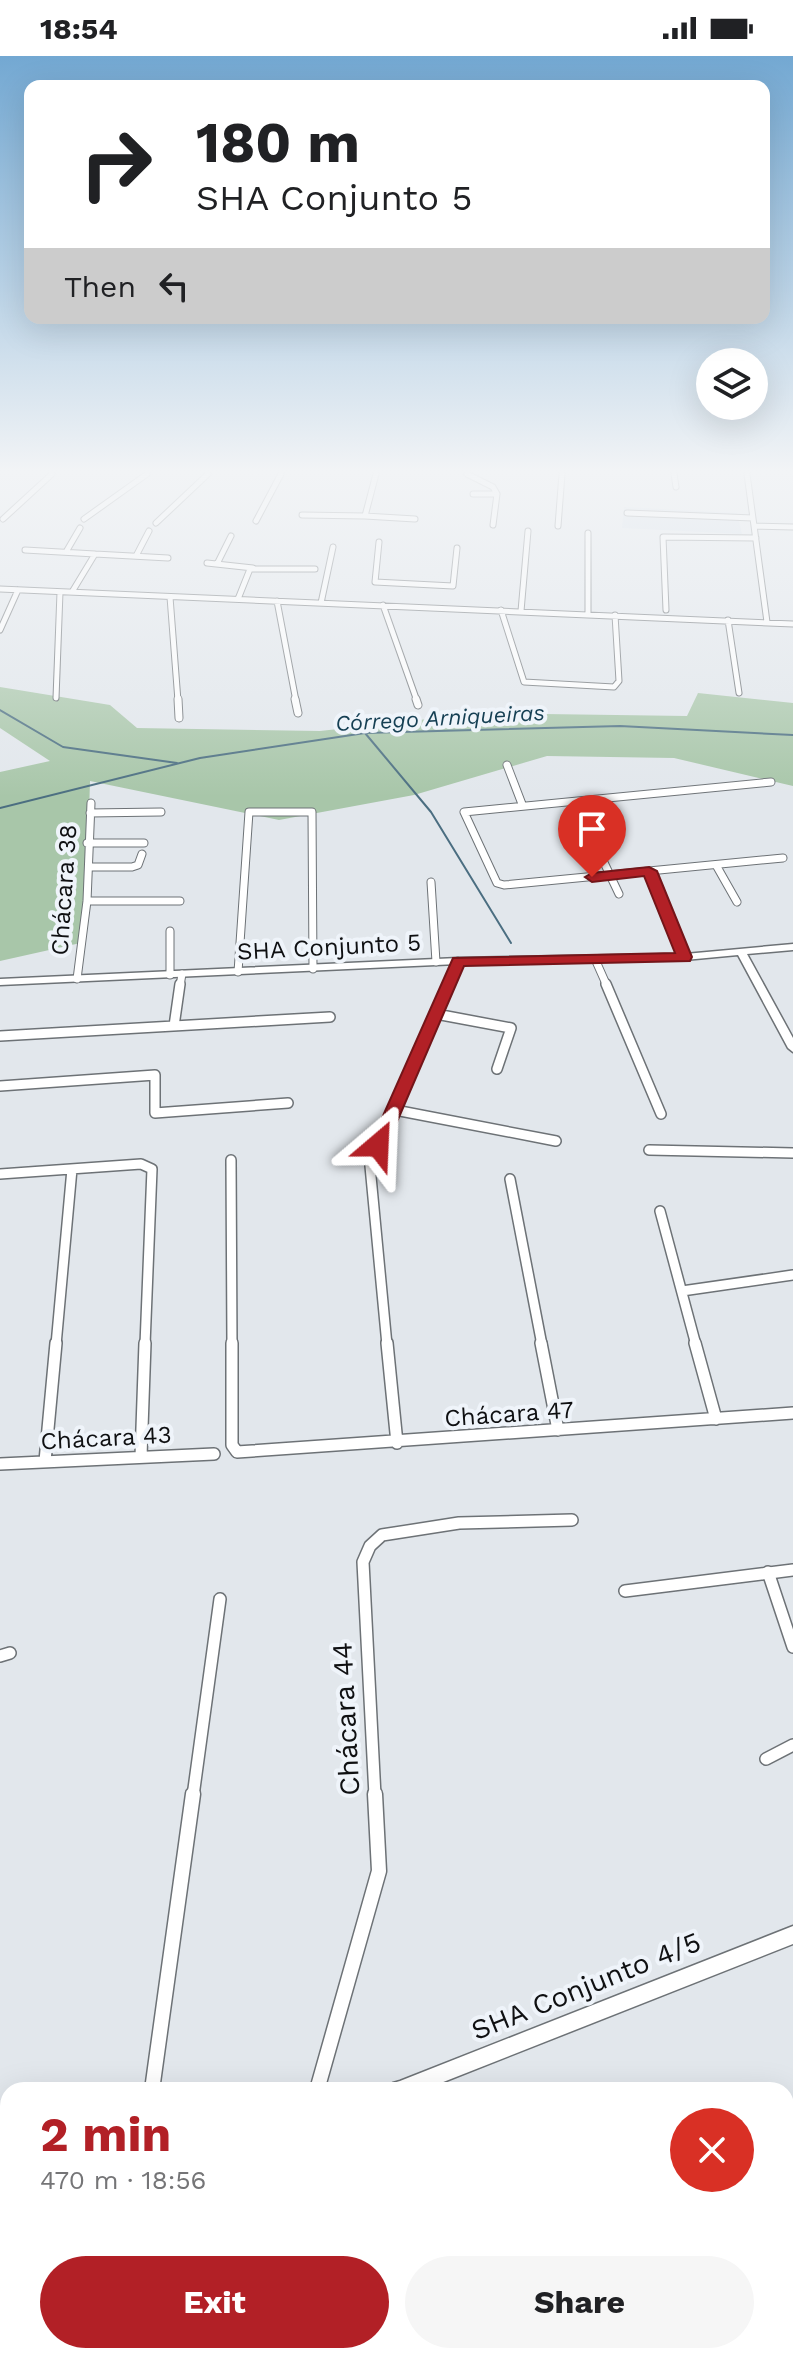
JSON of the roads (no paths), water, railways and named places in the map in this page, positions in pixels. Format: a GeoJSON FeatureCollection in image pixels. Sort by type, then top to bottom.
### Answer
{"type":"FeatureCollection","features":[{"type":"Feature","properties":{"kind":"street"},"geometry":{"type":"LineString","coordinates":[[72,592],[78,582]]}},
{"type":"Feature","properties":{"kind":"street"},"geometry":{"type":"LineString","coordinates":[[238,599],[244,582]]}},
{"type":"Feature","properties":{"kind":"street"},"geometry":{"type":"LineString","coordinates":[[321,603],[326,582]]}},
{"type":"Feature","properties":{"kind":"street"},"geometry":{"type":"LineString","coordinates":[[375,582],[453,586],[453,582]]}},
{"type":"Feature","properties":{"kind":"street"},"geometry":{"type":"LineString","coordinates":[[521,611],[524,582]]}},
{"type":"Feature","properties":{"kind":"street"},"geometry":{"type":"LineString","coordinates":[[588,582],[588,613]]}},
{"type":"Feature","properties":{"kind":"street"},"geometry":{"type":"LineString","coordinates":[[665,582],[666,610]]}},
{"type":"Feature","properties":{"kind":"street"},"geometry":{"type":"LineString","coordinates":[[762,582],[767,622]]}},
{"type":"Feature","properties":{"kind":"street"},"geometry":{"type":"LineString","coordinates":[[407,606],[411,584]]}},
{"type":"Feature","properties":{"kind":"street"},"geometry":{"type":"LineString","coordinates":[[0,589],[793,624]]}},
{"type":"Feature","properties":{"kind":"street"},"geometry":{"type":"LineString","coordinates":[[0,630],[2,619],[18,590]]}},
{"type":"Feature","properties":{"kind":"street"},"geometry":{"type":"LineString","coordinates":[[56,698],[60,592]]}},
{"type":"Feature","properties":{"kind":"street"},"geometry":{"type":"LineString","coordinates":[[170,597],[179,718]]}},
{"type":"Feature","properties":{"kind":"street"},"geometry":{"type":"LineString","coordinates":[[277,601],[298,713]]}},
{"type":"Feature","properties":{"kind":"street"},"geometry":{"type":"LineString","coordinates":[[383,605],[418,705]]}},
{"type":"Feature","properties":{"kind":"street"},"geometry":{"type":"LineString","coordinates":[[501,610],[524,682],[587,686],[618,686],[615,615]]}},
{"type":"Feature","properties":{"kind":"street"},"geometry":{"type":"LineString","coordinates":[[728,620],[739,693]]}},
{"type":"Feature","properties":{"kind":"street"},"geometry":{"type":"LineString","coordinates":[[507,765],[522,804]]}},
{"type":"Feature","properties":{"kind":"street"},"geometry":{"type":"LineString","coordinates":[[771,782],[464,812],[497,883],[512,886],[783,858]]}},
{"type":"Feature","properties":{"kind":"street","name":"Chácara 38"},"geometry":{"type":"LineString","coordinates":[[77,979],[90,867],[87,843],[91,808],[161,812]]}},
{"type":"Feature","properties":{"kind":"street"},"geometry":{"type":"LineString","coordinates":[[238,972],[249,812],[312,812],[313,969]]}},
{"type":"Feature","properties":{"kind":"street"},"geometry":{"type":"LineString","coordinates":[[87,843],[144,843]]}},
{"type":"Feature","properties":{"kind":"street"},"geometry":{"type":"LineString","coordinates":[[599,852],[619,894]]}},
{"type":"Feature","properties":{"kind":"street"},"geometry":{"type":"LineString","coordinates":[[90,867],[132,867],[138,865],[142,854]]}},
{"type":"Feature","properties":{"kind":"street"},"geometry":{"type":"LineString","coordinates":[[716,865],[737,902]]}},
{"type":"Feature","properties":{"kind":"street"},"geometry":{"type":"LineString","coordinates":[[649,871],[685,957]]}},
{"type":"Feature","properties":{"kind":"street"},"geometry":{"type":"LineString","coordinates":[[431,882],[436,962]]}},
{"type":"Feature","properties":{"kind":"street"},"geometry":{"type":"LineString","coordinates":[[87,901],[180,901]]}},
{"type":"Feature","properties":{"kind":"street"},"geometry":{"type":"LineString","coordinates":[[170,931],[170,975]]}},
{"type":"Feature","properties":{"kind":"street"},"geometry":{"type":"LineString","coordinates":[[793,947],[741,952],[793,1048]]}},
{"type":"Feature","properties":{"kind":"street","name":"SHA Conjunto 5"},"geometry":{"type":"LineString","coordinates":[[0,982],[458,961],[685,957],[741,952]]}},
{"type":"Feature","properties":{"kind":"street"},"geometry":{"type":"LineString","coordinates":[[595,959],[661,1114]]}},
{"type":"Feature","properties":{"kind":"street"},"geometry":{"type":"LineString","coordinates":[[378,1145],[458,961]]}},
{"type":"Feature","properties":{"kind":"street"},"geometry":{"type":"LineString","coordinates":[[174,1026],[182,974]]}},
{"type":"Feature","properties":{"kind":"street"},"geometry":{"type":"LineString","coordinates":[[436,1014],[511,1028],[497,1069]]}},
{"type":"Feature","properties":{"kind":"street"},"geometry":{"type":"LineString","coordinates":[[0,1036],[330,1017]]}},
{"type":"Feature","properties":{"kind":"street"},"geometry":{"type":"LineString","coordinates":[[0,1086],[155,1075],[155,1113],[288,1103]]}},
{"type":"Feature","properties":{"kind":"street"},"geometry":{"type":"LineString","coordinates":[[395,1110],[556,1141]]}},
{"type":"Feature","properties":{"kind":"street"},"geometry":{"type":"LineString","coordinates":[[649,1150],[793,1153]]}},
{"type":"Feature","properties":{"kind":"street","name":"Chácara 47"},"geometry":{"type":"LineString","coordinates":[[231,1160],[232,1445],[242,1453],[793,1413]]}},
{"type":"Feature","properties":{"kind":"street"},"geometry":{"type":"LineString","coordinates":[[0,1174],[141,1164],[152,1169],[141,1456]]}},
{"type":"Feature","properties":{"kind":"street"},"geometry":{"type":"LineString","coordinates":[[370,1166],[397,1443]]}},
{"type":"Feature","properties":{"kind":"street"},"geometry":{"type":"LineString","coordinates":[[45,1461],[72,1169]]}},
{"type":"Feature","properties":{"kind":"street"},"geometry":{"type":"LineString","coordinates":[[510,1179],[558,1430]]}},
{"type":"Feature","properties":{"kind":"street"},"geometry":{"type":"LineString","coordinates":[[660,1211],[716,1419]]}},
{"type":"Feature","properties":{"kind":"street"},"geometry":{"type":"LineString","coordinates":[[682,1291],[793,1275]]}},
{"type":"Feature","properties":{"kind":"street","name":"Chácara 43"},"geometry":{"type":"LineString","coordinates":[[0,1464],[214,1454]]}},
{"type":"Feature","properties":{"kind":"street","name":"Chácara 44"},"geometry":{"type":"LineString","coordinates":[[319,2082],[379,1871],[363,1562],[370,1546],[382,1535],[459,1523],[572,1520]]}},
{"type":"Feature","properties":{"kind":"street"},"geometry":{"type":"LineString","coordinates":[[625,1591],[793,1570]]}},
{"type":"Feature","properties":{"kind":"street"},"geometry":{"type":"LineString","coordinates":[[768,1572],[793,1647]]}},
{"type":"Feature","properties":{"kind":"street"},"geometry":{"type":"LineString","coordinates":[[153,2082],[220,1599]]}},
{"type":"Feature","properties":{"kind":"street"},"geometry":{"type":"LineString","coordinates":[[766,1759],[793,1745]]}},
{"type":"Feature","properties":{"kind":"street","name":"SHA Conjunto 4/5"},"geometry":{"type":"LineString","coordinates":[[420,2082],[793,1935]]}},
{"type":"Feature","properties":{"kind":"waterway"},"geometry":{"type":"LineString","coordinates":[[0,710],[63,747],[177,763]]}},
{"type":"Feature","properties":{"kind":"waterway","name":"Córrego Arniqueiras"},"geometry":{"type":"LineString","coordinates":[[365,733],[620,726],[793,735]]}},
{"type":"Feature","properties":{"kind":"waterway","name":"Córrego Arniqueiras"},"geometry":{"type":"LineString","coordinates":[[0,808],[200,758],[365,733]]}},
{"type":"Feature","properties":{"kind":"waterway"},"geometry":{"type":"LineString","coordinates":[[365,733],[431,812],[511,943]]}}]}
